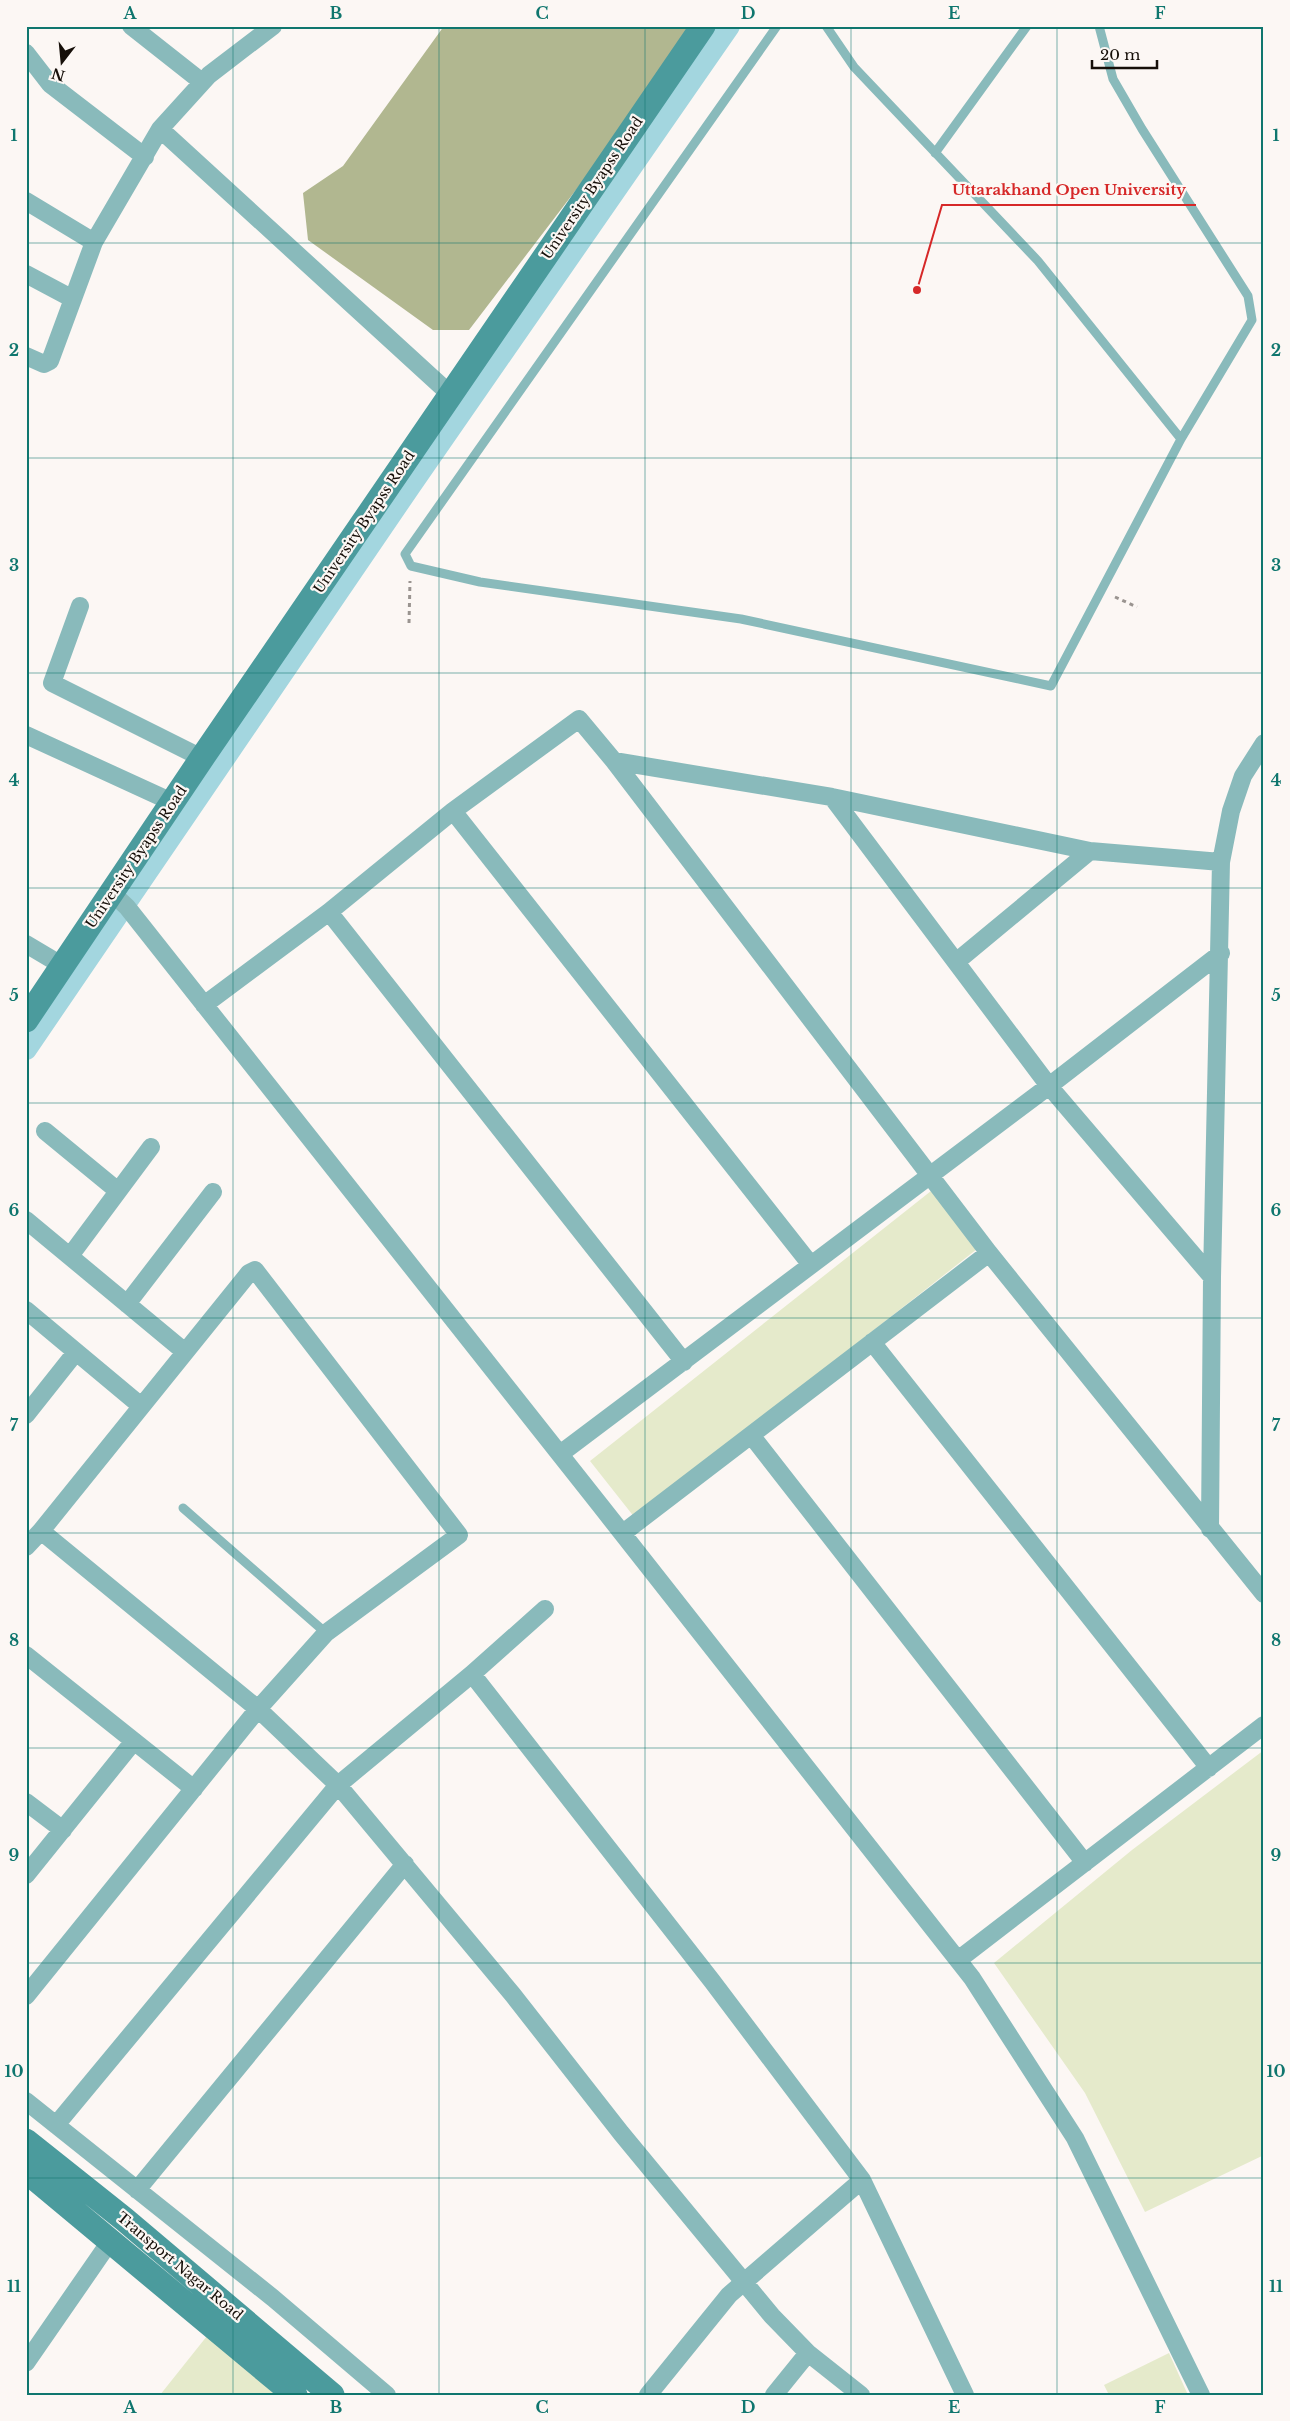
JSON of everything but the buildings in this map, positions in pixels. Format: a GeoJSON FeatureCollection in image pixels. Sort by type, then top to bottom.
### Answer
{"type":"FeatureCollection","features":[{"type":"Feature","properties":{"kind":"main road","name":"University Byapss Road"},"geometry":{"type":"LineString","coordinates":[[26,1020],[63,966],[119,900],[172,802],[703,26]]}},
{"type":"Feature","properties":{"kind":"main road","name":"Transport Nagar Road"},"geometry":{"type":"LineString","coordinates":[[26,2140],[124,2218],[323,2392]]}},
{"type":"Feature","properties":{"kind":"main road","name":"Transport Nagar Road"},"geometry":{"type":"LineString","coordinates":[[26,2171],[295,2395]]}},
{"type":"Feature","properties":{"kind":"street"},"geometry":{"type":"LineString","coordinates":[[130,26],[202,82]]}},
{"type":"Feature","properties":{"kind":"street"},"geometry":{"type":"LineString","coordinates":[[26,356],[44,364],[50,361],[94,242],[160,129],[202,82],[273,26]]}},
{"type":"Feature","properties":{"kind":"street"},"geometry":{"type":"LineString","coordinates":[[26,53],[50,84],[144,157]]}},
{"type":"Feature","properties":{"kind":"street"},"geometry":{"type":"LineString","coordinates":[[160,129],[451,395]]}},
{"type":"Feature","properties":{"kind":"street"},"geometry":{"type":"LineString","coordinates":[[26,201],[94,242]]}},
{"type":"Feature","properties":{"kind":"street"},"geometry":{"type":"LineString","coordinates":[[26,274],[73,299]]}},
{"type":"Feature","properties":{"kind":"street"},"geometry":{"type":"LineString","coordinates":[[80,606],[52,683],[202,758]]}},
{"type":"Feature","properties":{"kind":"street"},"geometry":{"type":"LineString","coordinates":[[204,1005],[328,912],[453,811],[579,719],[614,761],[990,1253],[1264,1594]]}},
{"type":"Feature","properties":{"kind":"street"},"geometry":{"type":"LineString","coordinates":[[26,734],[172,802]]}},
{"type":"Feature","properties":{"kind":"street"},"geometry":{"type":"LineString","coordinates":[[1210,1529],[1212,1277],[1221,862],[1231,811],[1240,785],[1264,743]]}},
{"type":"Feature","properties":{"kind":"street"},"geometry":{"type":"LineString","coordinates":[[614,761],[832,797],[1090,851],[1221,862]]}},
{"type":"Feature","properties":{"kind":"street"},"geometry":{"type":"LineString","coordinates":[[832,797],[1049,1086],[1212,1277]]}},
{"type":"Feature","properties":{"kind":"street"},"geometry":{"type":"LineString","coordinates":[[453,811],[811,1265]]}},
{"type":"Feature","properties":{"kind":"street"},"geometry":{"type":"LineString","coordinates":[[956,962],[1090,851]]}},
{"type":"Feature","properties":{"kind":"street"},"geometry":{"type":"LineString","coordinates":[[119,900],[623,1533],[972,1978],[1075,2138],[1201,2395]]}},
{"type":"Feature","properties":{"kind":"street"},"geometry":{"type":"LineString","coordinates":[[328,912],[684,1362]]}},
{"type":"Feature","properties":{"kind":"street"},"geometry":{"type":"LineString","coordinates":[[26,944],[63,966]]}},
{"type":"Feature","properties":{"kind":"street"},"geometry":{"type":"LineString","coordinates":[[560,1454],[1049,1086],[1220,953]]}},
{"type":"Feature","properties":{"kind":"street"},"geometry":{"type":"LineString","coordinates":[[45,1131],[118,1192]]}},
{"type":"Feature","properties":{"kind":"street"},"geometry":{"type":"LineString","coordinates":[[70,1256],[152,1147]]}},
{"type":"Feature","properties":{"kind":"street"},"geometry":{"type":"LineString","coordinates":[[127,1304],[213,1192]]}},
{"type":"Feature","properties":{"kind":"street"},"geometry":{"type":"LineString","coordinates":[[26,1220],[185,1352]]}},
{"type":"Feature","properties":{"kind":"street"},"geometry":{"type":"LineString","coordinates":[[623,1533],[990,1253]]}},
{"type":"Feature","properties":{"kind":"street"},"geometry":{"type":"LineString","coordinates":[[26,1548],[249,1273],[255,1270],[459,1535],[326,1633],[258,1709],[26,1996]]}},
{"type":"Feature","properties":{"kind":"street"},"geometry":{"type":"LineString","coordinates":[[26,1310],[141,1406]]}},
{"type":"Feature","properties":{"kind":"street"},"geometry":{"type":"LineString","coordinates":[[872,1342],[1209,1768]]}},
{"type":"Feature","properties":{"kind":"street"},"geometry":{"type":"LineString","coordinates":[[29,1407],[76,1352]]}},
{"type":"Feature","properties":{"kind":"street"},"geometry":{"type":"LineString","coordinates":[[751,1435],[1085,1863]]}},
{"type":"Feature","properties":{"kind":"street"},"geometry":{"type":"LineString","coordinates":[[41,1531],[258,1709],[338,1785],[406,1864],[743,2281],[789,2335],[857,2394]]}},
{"type":"Feature","properties":{"kind":"street"},"geometry":{"type":"LineString","coordinates":[[56,2125],[338,1785],[472,1674],[545,1609]]}},
{"type":"Feature","properties":{"kind":"street"},"geometry":{"type":"LineString","coordinates":[[26,1655],[194,1788]]}},
{"type":"Feature","properties":{"kind":"street"},"geometry":{"type":"LineString","coordinates":[[472,1674],[712,1981],[862,2180],[965,2395]]}},
{"type":"Feature","properties":{"kind":"street"},"geometry":{"type":"LineString","coordinates":[[958,1960],[1264,1725]]}},
{"type":"Feature","properties":{"kind":"street"},"geometry":{"type":"LineString","coordinates":[[26,1875],[134,1741]]}},
{"type":"Feature","properties":{"kind":"street"},"geometry":{"type":"LineString","coordinates":[[26,1802],[63,1830]]}},
{"type":"Feature","properties":{"kind":"street"},"geometry":{"type":"LineString","coordinates":[[137,2190],[406,1864]]}},
{"type":"Feature","properties":{"kind":"street"},"geometry":{"type":"LineString","coordinates":[[26,2101],[273,2298],[387,2395]]}},
{"type":"Feature","properties":{"kind":"street"},"geometry":{"type":"LineString","coordinates":[[648,2395],[729,2295],[862,2180]]}},
{"type":"Feature","properties":{"kind":"street"},"geometry":{"type":"LineString","coordinates":[[26,2363],[111,2240]]}},
{"type":"Feature","properties":{"kind":"street"},"geometry":{"type":"LineString","coordinates":[[774,2395],[808,2352]]}},
{"type":"Feature","properties":{"kind":"lane"},"geometry":{"type":"LineString","coordinates":[[777,26],[405,554],[411,566],[480,582],[741,619],[1051,686],[1181,439],[1252,320],[1248,296],[1142,129],[1113,79],[1099,26]]}},
{"type":"Feature","properties":{"kind":"lane"},"geometry":{"type":"LineString","coordinates":[[826,26],[854,67],[1038,261],[1181,439]]}},
{"type":"Feature","properties":{"kind":"lane"},"geometry":{"type":"LineString","coordinates":[[935,154],[1027,26]]}},
{"type":"Feature","properties":{"kind":"lane"},"geometry":{"type":"LineString","coordinates":[[183,1508],[326,1633]]}},
{"type":"Feature","properties":{"kind":"path"},"geometry":{"type":"LineString","coordinates":[[408,624],[411,566]]}},
{"type":"Feature","properties":{"kind":"path"},"geometry":{"type":"LineString","coordinates":[[1101,590],[1137,607]]}},
{"type":"Feature","properties":{"kind":"green space"},"geometry":{"type":"Polygon","coordinates":[[[444,26],[701,26],[469,330],[433,330],[308,240],[303,193],[343,166],[444,26]]]}},
{"type":"Feature","properties":{"kind":"green space"},"geometry":{"type":"Polygon","coordinates":[[[931,1191],[977,1249],[635,1518],[590,1461],[931,1191]]]}},
{"type":"Feature","properties":{"kind":"green space"},"geometry":{"type":"Polygon","coordinates":[[[1264,1750],[1264,2155],[1145,2212],[1085,2093],[994,1963],[1132,1850],[1264,1750]]]}},
{"type":"Feature","properties":{"kind":"green space"},"geometry":{"type":"Polygon","coordinates":[[[207,2336],[276,2395],[160,2395],[207,2336]]]}},
{"type":"Feature","properties":{"kind":"green space"},"geometry":{"type":"Polygon","coordinates":[[[1169,2353],[1188,2395],[1109,2395],[1104,2385],[1169,2353]]]}},
{"type":"Feature","properties":{"kind":"waterway"},"geometry":{"type":"LineString","coordinates":[[26,1049],[410,486],[729,26]]}},
{"type":"Feature","properties":{"kind":"place","name":"Uttarakhand Open University"},"geometry":{"type":"Point","coordinates":[917,290]}}]}
